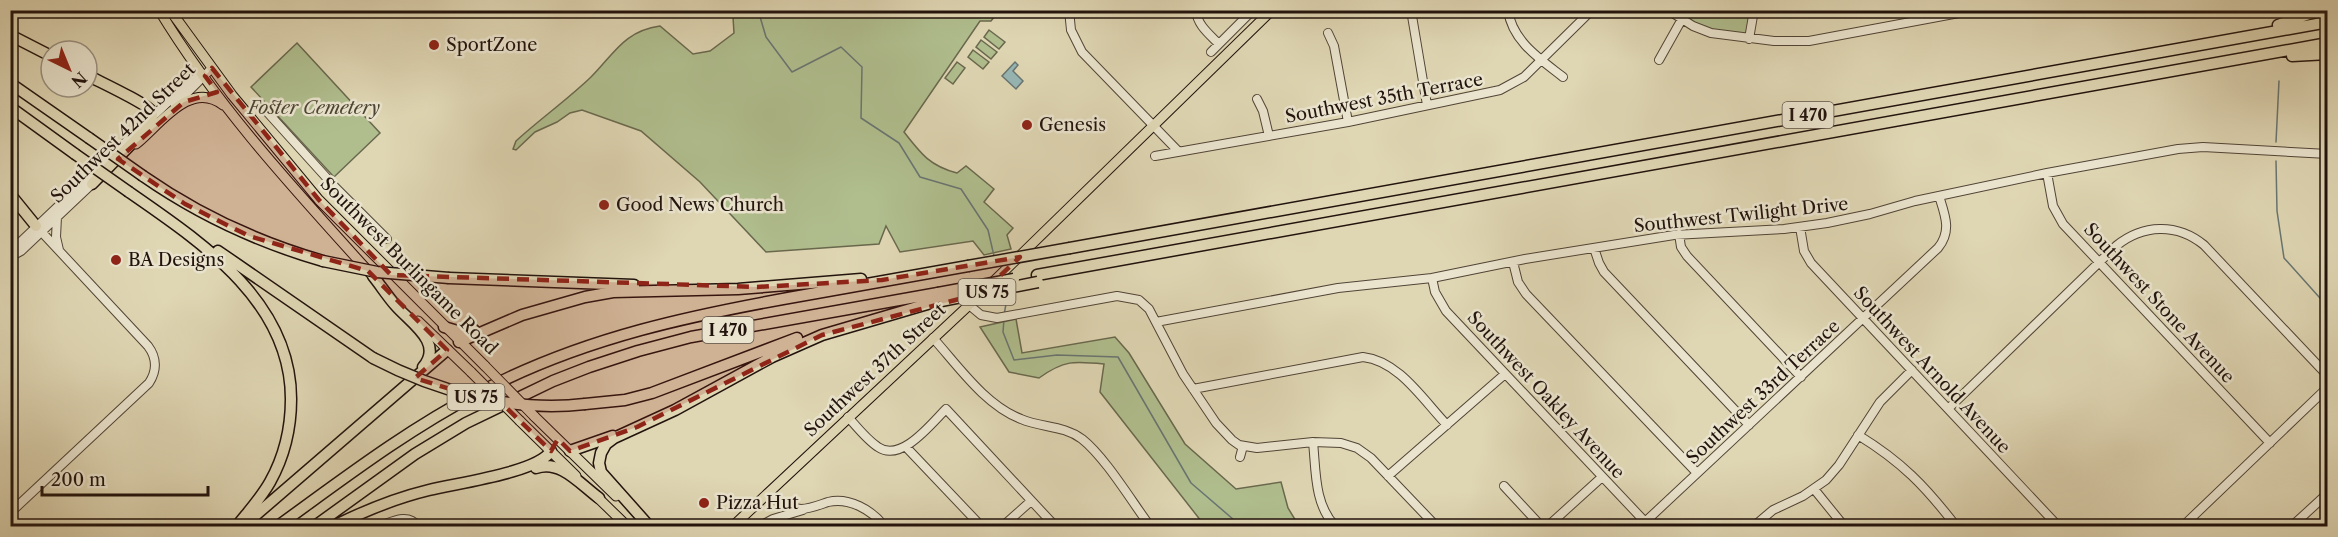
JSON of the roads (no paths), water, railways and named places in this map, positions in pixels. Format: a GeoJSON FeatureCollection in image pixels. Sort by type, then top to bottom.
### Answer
{"type":"FeatureCollection","features":[{"type":"Feature","properties":{"kind":"highway"},"geometry":{"type":"LineString","coordinates":[[2228,40],[2320,10]]}},
{"type":"Feature","properties":{"kind":"highway","name":"I 470"},"geometry":{"type":"LineString","coordinates":[[278,526],[435,416],[479,392],[570,351],[648,326],[882,280],[2328,22]]}},
{"type":"Feature","properties":{"kind":"highway"},"geometry":{"type":"LineString","coordinates":[[10,35],[39,50]]}},
{"type":"Feature","properties":{"kind":"highway","name":"I 470"},"geometry":{"type":"LineString","coordinates":[[315,526],[415,454],[466,423],[553,381],[589,367],[691,337],[935,299],[1114,261],[2328,43]]}},
{"type":"Feature","properties":{"kind":"highway"},"geometry":{"type":"LineString","coordinates":[[2232,61],[2328,54]]}},
{"type":"Feature","properties":{"kind":"highway"},"geometry":{"type":"LineString","coordinates":[[92,183],[146,129],[152,116],[146,106],[99,81]]}},
{"type":"Feature","properties":{"kind":"highway"},"geometry":{"type":"LineString","coordinates":[[10,83],[185,204],[228,227],[268,244],[323,261],[377,273],[449,279],[757,287]]}},
{"type":"Feature","properties":{"kind":"highway","name":"US 75"},"geometry":{"type":"LineString","coordinates":[[10,108],[172,222],[202,240],[373,358],[417,379],[473,396],[538,405],[625,400],[652,393],[818,331],[935,299]]}},
{"type":"Feature","properties":{"kind":"highway"},"geometry":{"type":"LineString","coordinates":[[10,194],[38,229]]}},
{"type":"Feature","properties":{"kind":"highway"},"geometry":{"type":"LineString","coordinates":[[172,222],[230,269],[255,297],[279,337],[288,365],[291,409],[284,451],[270,482],[237,526]]}},
{"type":"Feature","properties":{"kind":"highway"},"geometry":{"type":"LineString","coordinates":[[373,276],[397,306],[421,330],[429,344],[426,364],[409,382]]}},
{"type":"Feature","properties":{"kind":"highway"},"geometry":{"type":"LineString","coordinates":[[459,342],[522,315],[585,297],[613,292],[757,287],[863,278],[882,280]]}},
{"type":"Feature","properties":{"kind":"highway"},"geometry":{"type":"LineString","coordinates":[[570,451],[622,434],[675,410],[772,357],[822,335],[935,299]]}},
{"type":"Feature","properties":{"kind":"highway"},"geometry":{"type":"LineString","coordinates":[[444,327],[461,332],[469,331],[503,317],[522,315]]}},
{"type":"Feature","properties":{"kind":"highway"},"geometry":{"type":"LineString","coordinates":[[243,526],[447,350]]}},
{"type":"Feature","properties":{"kind":"highway"},"geometry":{"type":"LineString","coordinates":[[622,434],[606,444],[601,453],[600,468],[648,526]]}},
{"type":"Feature","properties":{"kind":"highway"},"geometry":{"type":"LineString","coordinates":[[334,526],[392,501],[507,472],[542,460],[551,452]]}},
{"type":"Feature","properties":{"kind":"highway"},"geometry":{"type":"LineString","coordinates":[[430,490],[470,486],[549,465],[562,470],[598,498]]}},
{"type":"Feature","properties":{"kind":"main road","name":"Southwest Burlingame Road"},"geometry":{"type":"LineString","coordinates":[[159,10],[232,113],[290,183],[373,276],[627,526]]}},
{"type":"Feature","properties":{"kind":"main road","name":"Southwest Burlingame Road"},"geometry":{"type":"LineString","coordinates":[[170,10],[253,122],[319,200],[459,342],[648,526]]}},
{"type":"Feature","properties":{"kind":"main road","name":"Southwest 37th Street"},"geometry":{"type":"LineString","coordinates":[[733,526],[969,305],[1272,10]]}},
{"type":"Feature","properties":{"kind":"main road"},"geometry":{"type":"LineString","coordinates":[[122,155],[188,99],[210,98],[220,102],[232,113]]}},
{"type":"Feature","properties":{"kind":"main road"},"geometry":{"type":"LineString","coordinates":[[447,350],[459,342]]}},
{"type":"Feature","properties":{"kind":"main road"},"geometry":{"type":"LineString","coordinates":[[549,431],[554,441],[551,452],[570,451]]}},
{"type":"Feature","properties":{"kind":"street"},"geometry":{"type":"LineString","coordinates":[[1069,10],[1071,30],[1082,51],[1178,151]]}},
{"type":"Feature","properties":{"kind":"street"},"geometry":{"type":"LineString","coordinates":[[1196,10],[1201,25],[1219,44]]}},
{"type":"Feature","properties":{"kind":"street"},"geometry":{"type":"LineString","coordinates":[[1210,52],[1253,10]]}},
{"type":"Feature","properties":{"kind":"street"},"geometry":{"type":"LineString","coordinates":[[1411,10],[1427,105]]}},
{"type":"Feature","properties":{"kind":"street"},"geometry":{"type":"LineString","coordinates":[[1508,10],[1516,33],[1541,60],[1563,77]]}},
{"type":"Feature","properties":{"kind":"street","name":"Southwest 35th Terrace"},"geometry":{"type":"LineString","coordinates":[[1155,156],[1348,122],[1500,90],[1524,77],[1592,10]]}},
{"type":"Feature","properties":{"kind":"street"},"geometry":{"type":"LineString","coordinates":[[1668,10],[1682,20],[1711,33],[1774,41],[1809,41],[1975,10]]}},
{"type":"Feature","properties":{"kind":"street"},"geometry":{"type":"LineString","coordinates":[[1749,39],[1754,10]]}},
{"type":"Feature","properties":{"kind":"street"},"geometry":{"type":"LineString","coordinates":[[1659,60],[1682,20]]}},
{"type":"Feature","properties":{"kind":"street"},"geometry":{"type":"LineString","coordinates":[[1328,33],[1334,46],[1348,122]]}},
{"type":"Feature","properties":{"kind":"street","name":"Southwest 42nd Street"},"geometry":{"type":"LineString","coordinates":[[10,252],[57,217],[212,68]]}},
{"type":"Feature","properties":{"kind":"street","name":"Southwest 42nd Street"},"geometry":{"type":"LineString","coordinates":[[10,257],[152,116],[187,84],[204,75]]}},
{"type":"Feature","properties":{"kind":"street"},"geometry":{"type":"LineString","coordinates":[[1257,99],[1263,111],[1269,136]]}},
{"type":"Feature","properties":{"kind":"street","name":"Southwest Burlingame Road"},"geometry":{"type":"LineString","coordinates":[[267,113],[334,186],[387,239]]}},
{"type":"Feature","properties":{"kind":"street","name":"Southwest Twilight Drive"},"geometry":{"type":"LineString","coordinates":[[1156,322],[1338,288],[1432,278],[1678,234],[1800,227],[1854,218],[1939,196],[2047,173],[2189,148],[2328,154]]}},
{"type":"Feature","properties":{"kind":"street","name":"Southwest Stone Avenue"},"geometry":{"type":"LineString","coordinates":[[2047,173],[2056,213],[2063,224],[2270,443]]}},
{"type":"Feature","properties":{"kind":"street","name":"Southwest 33rd Terrace"},"geometry":{"type":"LineString","coordinates":[[1647,524],[1697,473],[1864,319],[1943,242],[1947,227],[1939,196]]}},
{"type":"Feature","properties":{"kind":"street"},"geometry":{"type":"LineString","coordinates":[[57,217],[56,237],[59,251]]}},
{"type":"Feature","properties":{"kind":"street","name":"Southwest Arnold Avenue"},"geometry":{"type":"LineString","coordinates":[[1800,227],[1808,257],[2058,526]]}},
{"type":"Feature","properties":{"kind":"street"},"geometry":{"type":"LineString","coordinates":[[10,513],[147,385],[154,375],[155,365],[152,351],[38,229]]}},
{"type":"Feature","properties":{"kind":"street"},"geometry":{"type":"LineString","coordinates":[[1949,408],[2122,241],[2149,229],[2179,231],[2207,247],[2328,376]]}},
{"type":"Feature","properties":{"kind":"street"},"geometry":{"type":"LineString","coordinates":[[1678,234],[1681,247],[1687,256],[1801,377]]}},
{"type":"Feature","properties":{"kind":"street"},"geometry":{"type":"LineString","coordinates":[[1594,248],[1604,272],[1749,425]]}},
{"type":"Feature","properties":{"kind":"street"},"geometry":{"type":"LineString","coordinates":[[1512,262],[1518,282],[1526,294],[1697,473]]}},
{"type":"Feature","properties":{"kind":"street","name":"Southwest Oakley Avenue"},"geometry":{"type":"LineString","coordinates":[[1432,278],[1435,292],[1443,307],[1647,524]]}},
{"type":"Feature","properties":{"kind":"street"},"geometry":{"type":"LineString","coordinates":[[969,305],[981,315],[997,318],[1121,296],[1134,298],[1149,309],[1193,389],[1216,423],[1232,440],[1243,446],[1257,448],[1313,442],[1341,443],[1358,448],[1371,458],[1436,526]]}},
{"type":"Feature","properties":{"kind":"street"},"geometry":{"type":"LineString","coordinates":[[933,338],[1003,410],[1022,420],[1059,427],[1088,444],[1150,526]]}},
{"type":"Feature","properties":{"kind":"street"},"geometry":{"type":"LineString","coordinates":[[1193,389],[1363,357],[1372,358],[1395,369],[1447,425]]}},
{"type":"Feature","properties":{"kind":"street"},"geometry":{"type":"LineString","coordinates":[[1754,526],[1773,510],[1814,489],[1839,465],[1880,402],[1912,370]]}},
{"type":"Feature","properties":{"kind":"street"},"geometry":{"type":"LineString","coordinates":[[1388,476],[1505,374]]}},
{"type":"Feature","properties":{"kind":"street"},"geometry":{"type":"LineString","coordinates":[[2183,526],[2328,387]]}},
{"type":"Feature","properties":{"kind":"street"},"geometry":{"type":"LineString","coordinates":[[848,417],[879,448],[896,451],[906,447],[946,409],[1055,526]]}},
{"type":"Feature","properties":{"kind":"street"},"geometry":{"type":"LineString","coordinates":[[1858,435],[1908,470],[1932,495],[1956,526]]}},
{"type":"Feature","properties":{"kind":"street"},"geometry":{"type":"LineString","coordinates":[[1313,442],[1319,499],[1335,526]]}},
{"type":"Feature","properties":{"kind":"street"},"geometry":{"type":"LineString","coordinates":[[1240,457],[1243,446]]}},
{"type":"Feature","properties":{"kind":"street"},"geometry":{"type":"LineString","coordinates":[[906,447],[981,526]]}},
{"type":"Feature","properties":{"kind":"street"},"geometry":{"type":"LineString","coordinates":[[1548,526],[1602,477]]}},
{"type":"Feature","properties":{"kind":"street"},"geometry":{"type":"LineString","coordinates":[[1504,486],[1541,526]]}},
{"type":"Feature","properties":{"kind":"street"},"geometry":{"type":"LineString","coordinates":[[1814,489],[1844,526]]}},
{"type":"Feature","properties":{"kind":"street"},"geometry":{"type":"LineString","coordinates":[[2292,526],[2328,493]]}},
{"type":"Feature","properties":{"kind":"street"},"geometry":{"type":"LineString","coordinates":[[767,494],[792,507],[808,508]]}},
{"type":"Feature","properties":{"kind":"street"},"geometry":{"type":"LineString","coordinates":[[760,526],[773,519],[833,501],[847,502],[868,512],[884,526]]}},
{"type":"Feature","properties":{"kind":"street"},"geometry":{"type":"LineString","coordinates":[[1003,526],[1031,501]]}},
{"type":"Feature","properties":{"kind":"street"},"geometry":{"type":"LineString","coordinates":[[380,526],[406,518],[413,520],[418,526]]}},
{"type":"Feature","properties":{"kind":"water"},"geometry":{"type":"Polygon","coordinates":[[[1015,62],[1018,65],[1013,71],[1023,81],[1016,89],[1002,76],[1015,62]]]}},
{"type":"Feature","properties":{"kind":"waterway"},"geometry":{"type":"LineString","coordinates":[[758,10],[766,37],[792,72],[841,47],[862,67],[861,118],[899,143],[920,177],[961,189],[988,230],[994,256]]}},
{"type":"Feature","properties":{"kind":"waterway"},"geometry":{"type":"LineString","coordinates":[[2276,142],[2279,81]]}},
{"type":"Feature","properties":{"kind":"waterway"},"geometry":{"type":"LineString","coordinates":[[2276,161],[2277,211],[2284,258],[2328,307]]}},
{"type":"Feature","properties":{"kind":"waterway"},"geometry":{"type":"LineString","coordinates":[[1003,293],[1006,304],[1004,315]]}},
{"type":"Feature","properties":{"kind":"waterway"},"geometry":{"type":"LineString","coordinates":[[1004,319],[1003,332],[1014,360],[1057,355],[1118,357],[1191,483],[1241,526]]}},
{"type":"Feature","properties":{"kind":"place","name":"SportZone"},"geometry":{"type":"Point","coordinates":[434,45]}},
{"type":"Feature","properties":{"kind":"place","name":"Genesis"},"geometry":{"type":"Point","coordinates":[1027,125]}},
{"type":"Feature","properties":{"kind":"place","name":"Good News Church"},"geometry":{"type":"Point","coordinates":[604,205]}},
{"type":"Feature","properties":{"kind":"place","name":"BA Designs"},"geometry":{"type":"Point","coordinates":[116,260]}},
{"type":"Feature","properties":{"kind":"place","name":"Pizza Hut"},"geometry":{"type":"Point","coordinates":[704,503]}},
{"type":"Feature","properties":{"kind":"park label","name":"Foster Cemetery"},"geometry":{"type":"Point","coordinates":[314,108]}}]}
